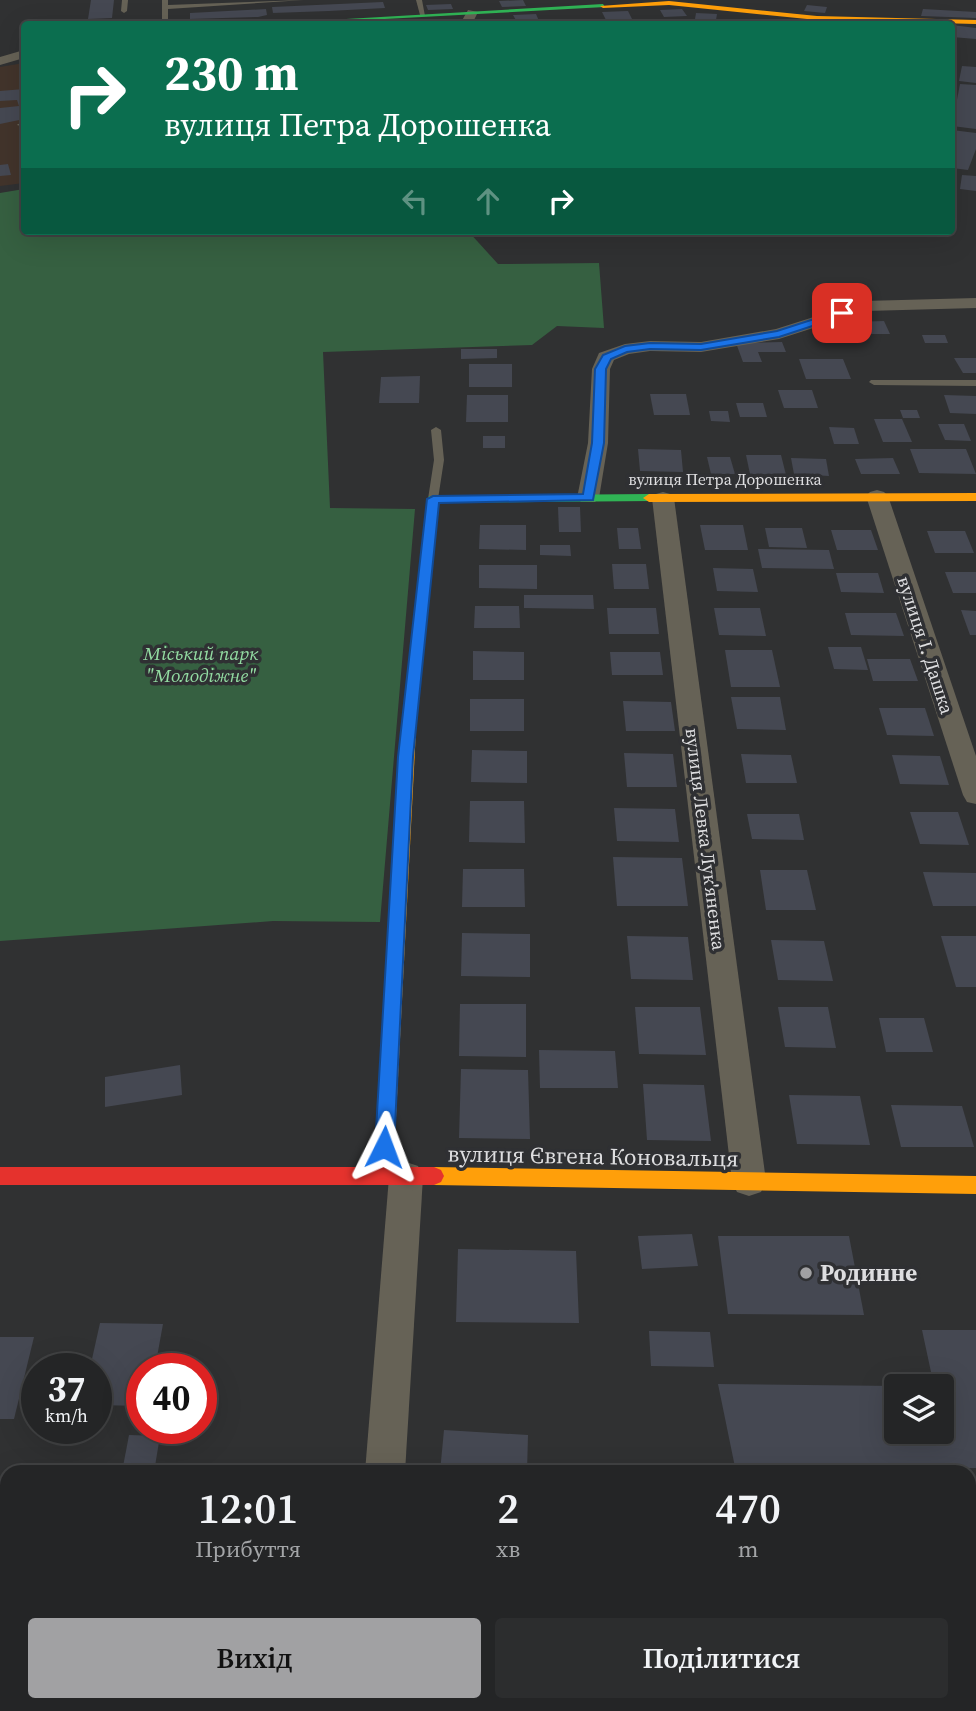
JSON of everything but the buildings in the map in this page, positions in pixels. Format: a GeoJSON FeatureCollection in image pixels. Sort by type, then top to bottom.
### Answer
{"type":"FeatureCollection","features":[{"type":"Feature","properties":{"kind":"street"},"geometry":{"type":"LineString","coordinates":[[293,21],[421,8],[469,18],[669,3],[791,21]]}},
{"type":"Feature","properties":{"kind":"street"},"geometry":{"type":"LineString","coordinates":[[955,22],[976,22]]}},
{"type":"Feature","properties":{"kind":"street"},"geometry":{"type":"LineString","coordinates":[[0,61],[21,55]]}},
{"type":"Feature","properties":{"kind":"street"},"geometry":{"type":"LineString","coordinates":[[588,498],[598,443],[601,369],[606,357],[638,347],[701,347],[779,334],[863,306],[976,303]]}},
{"type":"Feature","properties":{"kind":"street","name":"вулиця І. Дашка"},"geometry":{"type":"LineString","coordinates":[[877,496],[976,795]]}},
{"type":"Feature","properties":{"kind":"street","name":"вулиця Петра Дорошенка"},"geometry":{"type":"LineString","coordinates":[[433,499],[976,496]]}},
{"type":"Feature","properties":{"kind":"street","name":"вулиця Левка Лук'яненка"},"geometry":{"type":"LineString","coordinates":[[663,498],[749,1181]]}},
{"type":"Feature","properties":{"kind":"street"},"geometry":{"type":"LineString","coordinates":[[386,1465],[406,757],[433,499]]}},
{"type":"Feature","properties":{"kind":"street","name":"вулиця Євгена Коновальця"},"geometry":{"type":"LineString","coordinates":[[0,1176],[394,1176],[976,1185]]}},
{"type":"Feature","properties":{"kind":"lane"},"geometry":{"type":"LineString","coordinates":[[124,11],[125,0]]}},
{"type":"Feature","properties":{"kind":"lane"},"geometry":{"type":"LineString","coordinates":[[165,21],[165,3],[301,0]]}},
{"type":"Feature","properties":{"kind":"lane"},"geometry":{"type":"LineString","coordinates":[[874,382],[976,383]]}},
{"type":"Feature","properties":{"kind":"lane"},"geometry":{"type":"LineString","coordinates":[[433,499],[439,460],[436,430]]}},
{"type":"Feature","properties":{"kind":"shaded area"},"geometry":{"type":"Polygon","coordinates":[[[21,64],[21,183],[0,186],[0,67],[21,64]]]}},
{"type":"Feature","properties":{"kind":"green space","name":"Міський парк \"Молодіжне\""},"geometry":{"type":"Polygon","coordinates":[[[21,190],[21,235],[472,235],[498,264],[599,263],[604,328],[557,326],[532,345],[323,352],[330,508],[415,509],[380,922],[273,921],[0,941],[0,193],[21,190]]]}},
{"type":"Feature","properties":{"kind":"traffic: fast"},"geometry":{"type":"LineString","coordinates":[[320,21],[603,6]]}},
{"type":"Feature","properties":{"kind":"traffic: fast"},"geometry":{"type":"LineString","coordinates":[[409,730],[433,499],[649,498]]}},
{"type":"Feature","properties":{"kind":"traffic: slow"},"geometry":{"type":"LineString","coordinates":[[603,6],[669,3],[817,18],[936,21]]}},
{"type":"Feature","properties":{"kind":"traffic: slow"},"geometry":{"type":"LineString","coordinates":[[955,21],[976,22]]}},
{"type":"Feature","properties":{"kind":"traffic: slow"},"geometry":{"type":"LineString","coordinates":[[649,498],[976,497]]}},
{"type":"Feature","properties":{"kind":"traffic: slow"},"geometry":{"type":"LineString","coordinates":[[383,1175],[409,730]]}},
{"type":"Feature","properties":{"kind":"traffic: slow"},"geometry":{"type":"LineString","coordinates":[[434,1176],[976,1185]]}},
{"type":"Feature","properties":{"kind":"traffic: jam"},"geometry":{"type":"LineString","coordinates":[[0,1176],[434,1176]]}},
{"type":"Feature","properties":{"kind":"place","name":"Родинне"},"geometry":{"type":"Point","coordinates":[806,1273]}},
{"type":"Feature","properties":{"kind":"route"},"geometry":{"type":"LineString","coordinates":[[384,1147],[406,757],[433,499],[588,498],[598,443],[601,369],[606,357],[625,349],[650,346],[701,347],[779,334],[842,313]]}}]}
